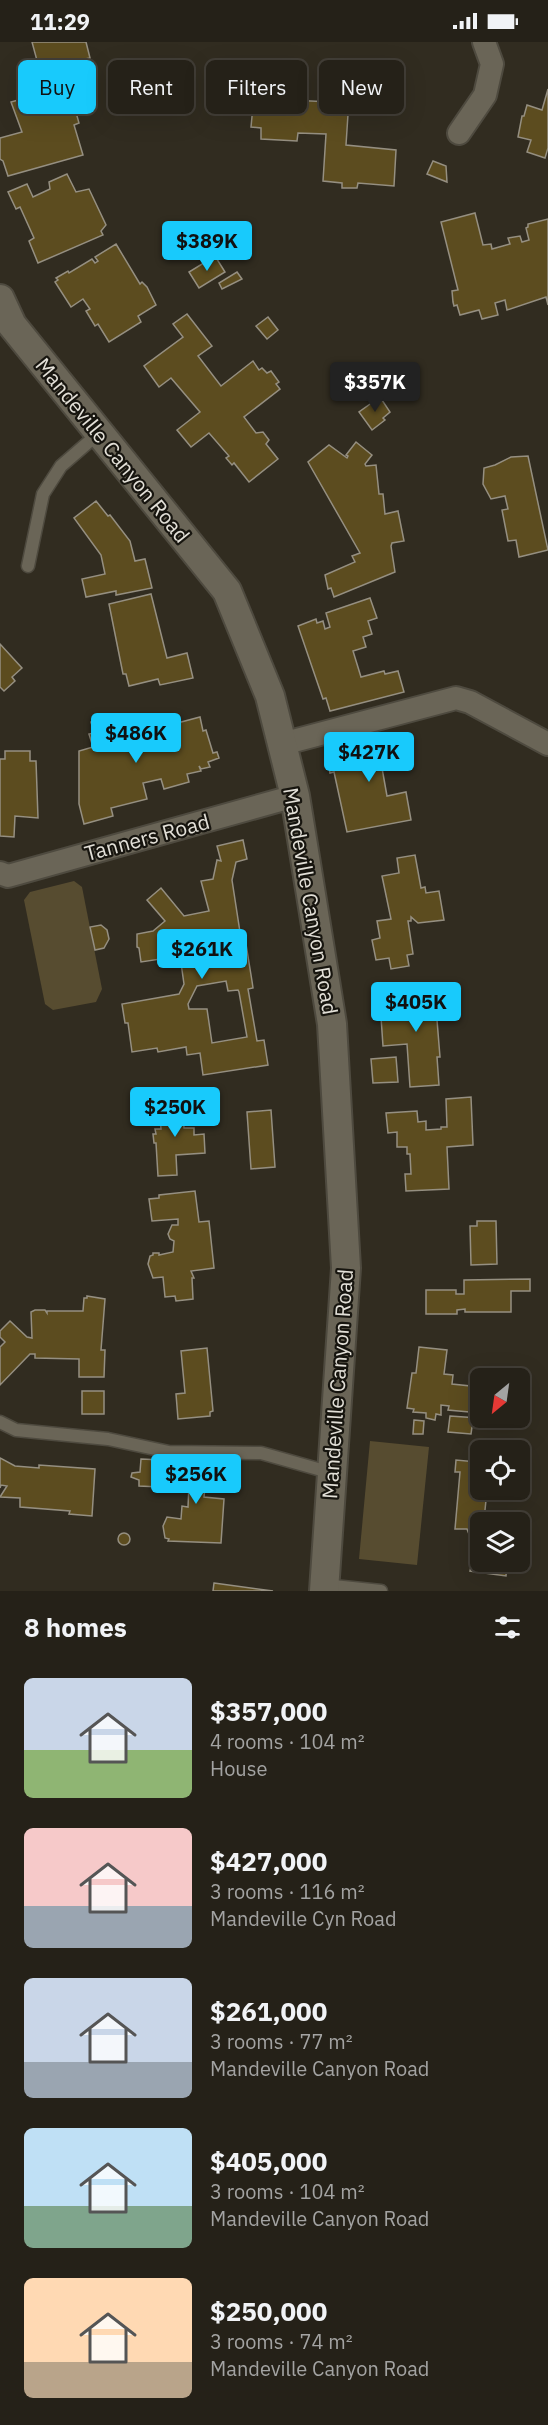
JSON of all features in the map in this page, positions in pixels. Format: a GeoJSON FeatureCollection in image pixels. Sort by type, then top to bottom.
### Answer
{"type":"FeatureCollection","features":[{"type":"Feature","properties":{"kind":"street"},"geometry":{"type":"LineString","coordinates":[[459,134],[485,95],[492,64],[484,42]]}},
{"type":"Feature","properties":{"kind":"street","name":"Mandeville Canyon Road"},"geometry":{"type":"LineString","coordinates":[[0,299],[12,325],[227,591],[270,696],[295,796],[332,1024],[345,1256],[324,1588]]}},
{"type":"Feature","properties":{"kind":"street"},"geometry":{"type":"LineString","coordinates":[[282,744],[456,698],[470,702],[548,744]]}},
{"type":"Feature","properties":{"kind":"street","name":"Tanners Road"},"geometry":{"type":"LineString","coordinates":[[0,873],[8,876],[295,796]]}},
{"type":"Feature","properties":{"kind":"lane"},"geometry":{"type":"LineString","coordinates":[[28,566],[43,494],[61,466],[99,433]]}},
{"type":"Feature","properties":{"kind":"lane"},"geometry":{"type":"LineString","coordinates":[[0,1422],[16,1430],[108,1439],[169,1452],[261,1453],[332,1473]]}},
{"type":"Feature","properties":{"kind":"lane"},"geometry":{"type":"LineString","coordinates":[[324,1588],[381,1591]]}},
{"type":"Feature","properties":{"kind":"shaded area"},"geometry":{"type":"Polygon","coordinates":[[[74,881],[82,887],[102,989],[96,1002],[53,1010],[45,1004],[24,900],[30,892],[74,881]]]}},
{"type":"Feature","properties":{"kind":"shaded area"},"geometry":{"type":"Polygon","coordinates":[[[370,1441],[429,1447],[417,1565],[359,1559],[370,1441]]]}},
{"type":"Feature","properties":{"kind":"building"},"geometry":{"type":"Polygon","coordinates":[[[32,42],[86,42],[90,58],[80,60],[37,60],[32,42]]]}},
{"type":"Feature","properties":{"kind":"building"},"geometry":{"type":"Polygon","coordinates":[[[548,89],[548,148],[545,158],[527,152],[531,140],[518,137],[522,116],[524,116],[527,105],[542,110],[548,89]]]}},
{"type":"Feature","properties":{"kind":"building"},"geometry":{"type":"Polygon","coordinates":[[[18,100],[18,114],[76,114],[79,123],[74,125],[83,155],[8,176],[3,161],[0,159],[0,138],[22,132],[11,102],[18,100]]]}},
{"type":"Feature","properties":{"kind":"building"},"geometry":{"type":"Polygon","coordinates":[[[307,101],[319,101],[319,114],[348,114],[346,145],[396,150],[394,186],[358,183],[357,188],[342,188],[342,183],[323,181],[326,134],[298,133],[297,141],[261,139],[261,128],[251,127],[252,114],[307,114],[307,101]]]}},
{"type":"Feature","properties":{"kind":"building"},"geometry":{"type":"Polygon","coordinates":[[[433,161],[446,166],[447,182],[427,174],[433,161]]]}},
{"type":"Feature","properties":{"kind":"building"},"geometry":{"type":"Polygon","coordinates":[[[67,174],[76,192],[89,189],[106,225],[101,231],[103,235],[38,263],[29,241],[34,238],[20,207],[16,209],[8,192],[27,184],[33,197],[50,189],[49,182],[67,174]]]}},
{"type":"Feature","properties":{"kind":"building"},"geometry":{"type":"Polygon","coordinates":[[[475,213],[483,245],[491,244],[492,249],[510,244],[508,238],[520,236],[522,242],[529,240],[526,228],[528,224],[548,219],[548,305],[546,297],[507,310],[505,300],[495,303],[498,315],[482,319],[479,310],[460,315],[457,305],[454,306],[453,302],[452,291],[458,290],[441,222],[475,213]]]}},
{"type":"Feature","properties":{"kind":"building"},"geometry":{"type":"Polygon","coordinates":[[[116,244],[140,284],[142,282],[147,287],[156,305],[138,316],[141,322],[109,342],[98,324],[95,326],[86,311],[90,309],[83,299],[71,307],[55,282],[58,280],[56,278],[92,259],[95,263],[98,261],[95,257],[116,244]]]}},
{"type":"Feature","properties":{"kind":"building"},"geometry":{"type":"Polygon","coordinates":[[[215,256],[225,272],[199,288],[189,272],[215,256]]]}},
{"type":"Feature","properties":{"kind":"building"},"geometry":{"type":"Polygon","coordinates":[[[237,272],[242,279],[222,289],[219,283],[237,272]]]}},
{"type":"Feature","properties":{"kind":"building"},"geometry":{"type":"Polygon","coordinates":[[[187,314],[212,346],[198,356],[221,386],[253,361],[259,370],[262,368],[267,373],[271,371],[279,382],[276,384],[280,389],[244,417],[256,433],[263,432],[269,440],[266,444],[278,459],[249,482],[234,463],[232,465],[226,458],[229,456],[209,433],[191,447],[177,430],[200,412],[171,378],[159,387],[144,366],[183,337],[173,324],[187,314]]]}},
{"type":"Feature","properties":{"kind":"building"},"geometry":{"type":"Polygon","coordinates":[[[268,317],[278,330],[267,339],[256,326],[268,317]]]}},
{"type":"Feature","properties":{"kind":"building"},"geometry":{"type":"Polygon","coordinates":[[[380,397],[390,412],[383,418],[385,420],[372,430],[359,412],[380,397]]]}},
{"type":"Feature","properties":{"kind":"building"},"geometry":{"type":"Polygon","coordinates":[[[356,442],[372,455],[365,464],[366,466],[376,465],[379,494],[383,494],[385,514],[398,511],[404,541],[392,543],[391,546],[395,572],[334,597],[331,588],[328,589],[325,575],[355,562],[352,556],[360,553],[308,462],[329,445],[347,458],[346,455],[356,442]]]}},
{"type":"Feature","properties":{"kind":"building"},"geometry":{"type":"Polygon","coordinates":[[[528,456],[548,550],[519,557],[516,540],[508,541],[502,510],[508,509],[505,496],[491,499],[483,484],[484,468],[511,457],[528,456]]]}},
{"type":"Feature","properties":{"kind":"building"},"geometry":{"type":"Polygon","coordinates":[[[96,501],[130,541],[135,561],[145,559],[152,588],[116,595],[116,591],[86,597],[82,579],[105,574],[101,555],[74,518],[96,501]]]}},
{"type":"Feature","properties":{"kind":"building"},"geometry":{"type":"Polygon","coordinates":[[[151,594],[167,658],[187,653],[193,678],[160,685],[158,679],[129,686],[126,674],[123,674],[109,604],[151,594]]]}},
{"type":"Feature","properties":{"kind":"building"},"geometry":{"type":"Polygon","coordinates":[[[370,598],[377,618],[368,621],[372,634],[363,637],[366,647],[353,651],[361,677],[384,671],[385,674],[398,671],[404,692],[330,711],[326,698],[323,699],[298,626],[316,619],[317,623],[323,621],[325,629],[330,627],[326,613],[370,598]]]}},
{"type":"Feature","properties":{"kind":"building"},"geometry":{"type":"Polygon","coordinates":[[[0,644],[22,668],[12,677],[15,681],[4,691],[0,687],[0,644]]]}},
{"type":"Feature","properties":{"kind":"building"},"geometry":{"type":"Polygon","coordinates":[[[120,714],[124,729],[131,727],[137,752],[140,751],[138,745],[155,740],[157,747],[171,744],[166,726],[200,717],[203,731],[206,730],[213,753],[217,752],[219,758],[208,762],[210,767],[201,769],[199,766],[201,771],[187,774],[189,782],[164,789],[161,779],[143,783],[147,799],[111,808],[113,816],[84,824],[79,804],[79,751],[93,747],[89,734],[94,733],[91,722],[120,714]]]}},
{"type":"Feature","properties":{"kind":"building"},"geometry":{"type":"Polygon","coordinates":[[[396,737],[396,739],[402,738],[406,760],[401,761],[401,764],[382,768],[387,796],[406,792],[411,820],[347,832],[334,772],[330,773],[326,752],[349,747],[349,744],[396,737]]]}},
{"type":"Feature","properties":{"kind":"building"},"geometry":{"type":"Polygon","coordinates":[[[5,751],[30,751],[30,761],[36,761],[38,818],[15,816],[14,837],[0,836],[0,759],[5,759],[5,751]]]}},
{"type":"Feature","properties":{"kind":"building"},"geometry":{"type":"Polygon","coordinates":[[[243,840],[247,859],[236,862],[232,880],[240,932],[244,932],[252,981],[253,988],[248,989],[257,1041],[264,1040],[268,1065],[203,1075],[200,1053],[187,1055],[186,1047],[158,1052],[157,1048],[132,1052],[128,1023],[125,1023],[122,1004],[179,994],[184,984],[180,956],[141,962],[137,947],[137,934],[153,931],[165,921],[147,900],[161,888],[184,916],[209,911],[201,881],[213,879],[217,860],[221,861],[217,846],[243,840]],[[226,981],[197,986],[188,1004],[189,1009],[207,1009],[212,1043],[247,1037],[239,992],[238,990],[228,991],[226,981]]]}},
{"type":"Feature","properties":{"kind":"building"},"geometry":{"type":"Polygon","coordinates":[[[415,855],[421,888],[425,887],[426,893],[439,891],[444,920],[418,923],[411,917],[411,921],[408,921],[413,954],[407,955],[409,966],[391,969],[389,958],[376,960],[372,940],[380,938],[377,921],[391,919],[382,876],[399,873],[397,858],[415,855]]]}},
{"type":"Feature","properties":{"kind":"building"},"geometry":{"type":"Polygon","coordinates":[[[101,925],[107,930],[109,939],[104,948],[95,950],[90,927],[101,925]]]}},
{"type":"Feature","properties":{"kind":"building"},"geometry":{"type":"Polygon","coordinates":[[[434,983],[440,1057],[437,1057],[439,1085],[410,1087],[407,1044],[383,1046],[381,1017],[401,1016],[399,985],[434,983]]]}},
{"type":"Feature","properties":{"kind":"building"},"geometry":{"type":"Polygon","coordinates":[[[396,1057],[398,1082],[373,1083],[371,1059],[396,1057]]]}},
{"type":"Feature","properties":{"kind":"building"},"geometry":{"type":"Polygon","coordinates":[[[471,1097],[473,1145],[447,1147],[449,1189],[406,1191],[405,1174],[411,1174],[410,1154],[407,1154],[407,1147],[397,1147],[397,1132],[388,1133],[386,1113],[417,1111],[418,1122],[426,1121],[426,1130],[441,1129],[441,1127],[447,1127],[446,1099],[471,1097]]]}},
{"type":"Feature","properties":{"kind":"building"},"geometry":{"type":"Polygon","coordinates":[[[182,1100],[184,1128],[194,1128],[194,1135],[204,1134],[205,1153],[176,1155],[177,1175],[158,1176],[156,1143],[154,1143],[153,1134],[156,1134],[155,1129],[161,1129],[159,1102],[182,1100]]]}},
{"type":"Feature","properties":{"kind":"building"},"geometry":{"type":"Polygon","coordinates":[[[271,1110],[275,1167],[251,1169],[247,1112],[271,1110]]]}},
{"type":"Feature","properties":{"kind":"building"},"geometry":{"type":"Polygon","coordinates":[[[195,1191],[199,1222],[209,1221],[214,1268],[191,1271],[194,1278],[192,1278],[193,1299],[176,1301],[175,1296],[165,1297],[163,1277],[153,1278],[148,1264],[153,1253],[159,1253],[159,1255],[173,1252],[174,1241],[168,1234],[172,1225],[178,1225],[178,1219],[152,1221],[149,1199],[159,1198],[159,1195],[195,1191]]]}},
{"type":"Feature","properties":{"kind":"building"},"geometry":{"type":"Polygon","coordinates":[[[477,1221],[496,1221],[497,1264],[471,1265],[470,1226],[477,1226],[477,1221]]]}},
{"type":"Feature","properties":{"kind":"building"},"geometry":{"type":"Polygon","coordinates":[[[530,1279],[530,1291],[511,1291],[511,1312],[465,1312],[465,1309],[457,1310],[457,1314],[426,1314],[426,1290],[456,1290],[456,1294],[464,1294],[464,1280],[530,1279]]]}},
{"type":"Feature","properties":{"kind":"building"},"geometry":{"type":"Polygon","coordinates":[[[87,1296],[105,1299],[101,1350],[105,1350],[104,1377],[79,1377],[79,1359],[35,1358],[35,1354],[30,1354],[0,1385],[0,1347],[5,1342],[0,1337],[0,1331],[10,1321],[27,1337],[32,1338],[31,1312],[35,1310],[45,1310],[47,1313],[47,1311],[83,1311],[84,1298],[87,1296]]]}},
{"type":"Feature","properties":{"kind":"building"},"geometry":{"type":"Polygon","coordinates":[[[419,1347],[447,1350],[444,1374],[453,1375],[452,1384],[470,1386],[470,1412],[448,1410],[449,1406],[441,1405],[441,1415],[436,1414],[435,1420],[426,1418],[426,1413],[413,1412],[414,1409],[407,1408],[412,1373],[416,1373],[419,1347]]]}},
{"type":"Feature","properties":{"kind":"building"},"geometry":{"type":"Polygon","coordinates":[[[207,1348],[213,1411],[210,1412],[210,1416],[178,1419],[176,1394],[185,1393],[181,1351],[207,1348]]]}},
{"type":"Feature","properties":{"kind":"building"},"geometry":{"type":"Polygon","coordinates":[[[82,1391],[104,1391],[104,1414],[82,1414],[82,1391]]]}},
{"type":"Feature","properties":{"kind":"building"},"geometry":{"type":"Polygon","coordinates":[[[450,1416],[470,1417],[471,1434],[448,1432],[450,1416]]]}},
{"type":"Feature","properties":{"kind":"building"},"geometry":{"type":"Polygon","coordinates":[[[414,1420],[424,1421],[423,1434],[413,1434],[414,1420]]]}},
{"type":"Feature","properties":{"kind":"building"},"geometry":{"type":"Polygon","coordinates":[[[0,1458],[15,1466],[39,1468],[39,1465],[95,1469],[92,1516],[69,1514],[70,1511],[20,1507],[20,1498],[0,1497],[7,1486],[1,1485],[0,1488],[0,1458]]]}},
{"type":"Feature","properties":{"kind":"building"},"geometry":{"type":"Polygon","coordinates":[[[141,1459],[162,1460],[160,1487],[139,1486],[139,1480],[131,1477],[132,1473],[140,1472],[141,1459]]]}},
{"type":"Feature","properties":{"kind":"building"},"geometry":{"type":"Polygon","coordinates":[[[172,1460],[208,1462],[207,1464],[217,1465],[215,1487],[205,1486],[204,1497],[224,1499],[221,1543],[168,1541],[169,1539],[165,1538],[163,1526],[167,1517],[181,1519],[182,1506],[188,1507],[189,1485],[170,1483],[172,1460]]]}},
{"type":"Feature","properties":{"kind":"building"},"geometry":{"type":"Polygon","coordinates":[[[456,1460],[470,1461],[470,1500],[486,1500],[485,1512],[470,1512],[470,1537],[467,1529],[455,1529],[460,1472],[455,1472],[456,1460]]]}},
{"type":"Feature","properties":{"kind":"building"},"geometry":{"type":"Polygon","coordinates":[[[126,1533],[130,1539],[126,1545],[122,1545],[118,1537],[126,1533]]]}},
{"type":"Feature","properties":{"kind":"building"},"geometry":{"type":"Polygon","coordinates":[[[477,1572],[506,1572],[506,1576],[477,1572]]]}},
{"type":"Feature","properties":{"kind":"building"},"geometry":{"type":"Polygon","coordinates":[[[214,1583],[273,1591],[213,1591],[214,1583]]]}}]}
